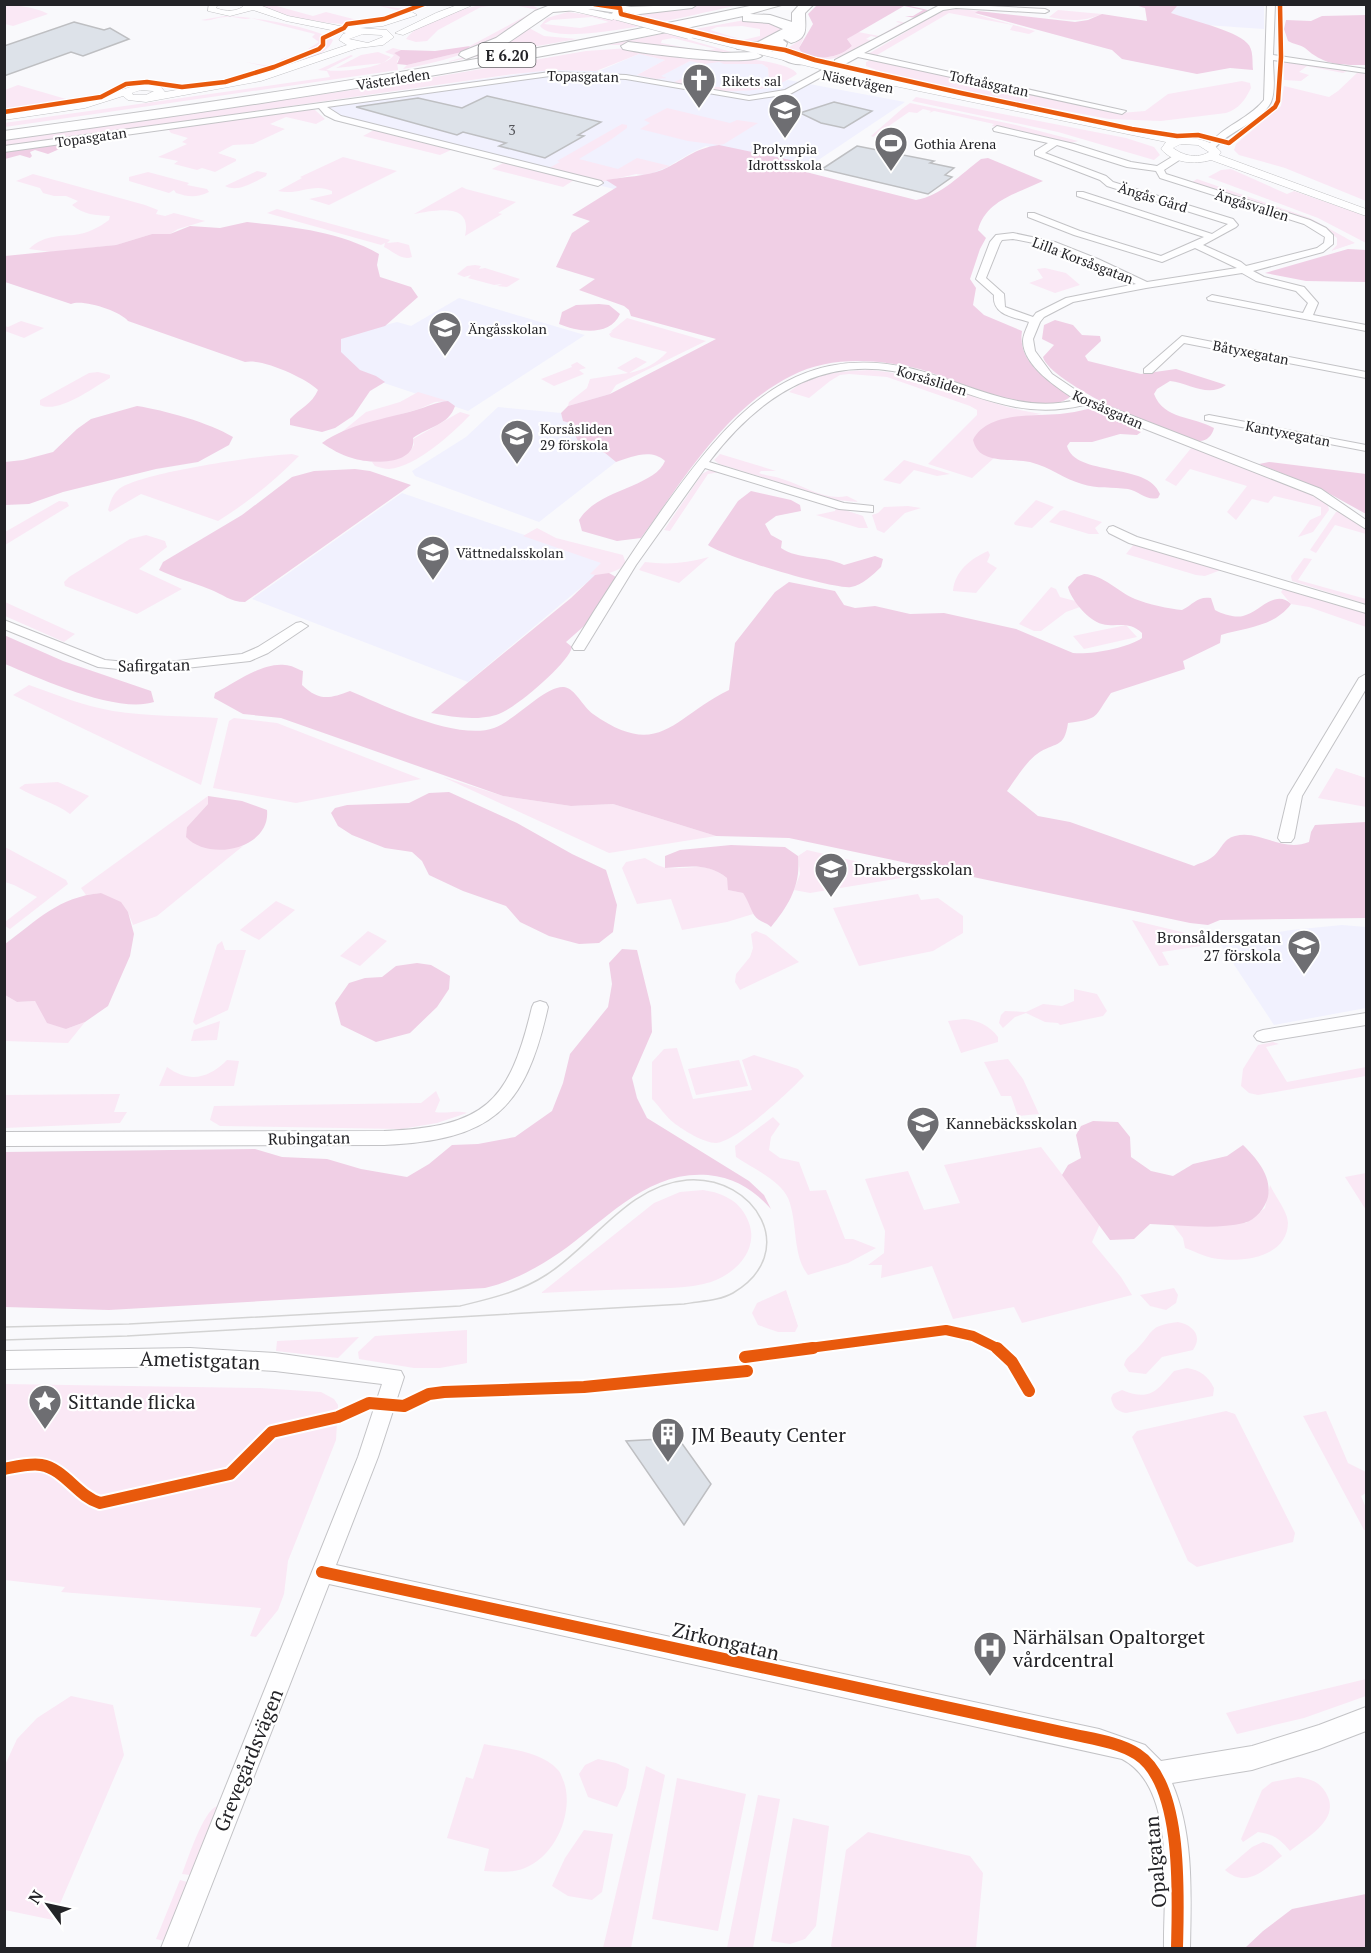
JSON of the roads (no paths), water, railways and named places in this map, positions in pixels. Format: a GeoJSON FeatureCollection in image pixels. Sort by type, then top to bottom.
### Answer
{"type":"FeatureCollection","features":[{"type":"Feature","properties":{"kind":"highway"},"geometry":{"type":"LineString","coordinates":[[389,75],[480,50],[500,41],[548,6],[631,11],[692,4]]}},
{"type":"Feature","properties":{"kind":"highway","name":"Västerleden"},"geometry":{"type":"LineString","coordinates":[[4,131],[389,75],[624,32],[753,4]]}},
{"type":"Feature","properties":{"kind":"highway","name":"Västerleden"},"geometry":{"type":"LineString","coordinates":[[4,136],[357,85],[581,46],[779,4]]}},
{"type":"Feature","properties":{"kind":"highway"},"geometry":{"type":"LineString","coordinates":[[581,46],[646,47],[733,58],[757,53],[780,44],[800,32],[796,17],[798,11],[808,4]]}},
{"type":"Feature","properties":{"kind":"highway"},"geometry":{"type":"LineString","coordinates":[[539,32],[535,29],[534,24],[549,14],[584,7]]}},
{"type":"Feature","properties":{"kind":"highway"},"geometry":{"type":"LineString","coordinates":[[651,32],[752,18],[777,20],[790,28],[787,34],[764,44],[742,46]]}},
{"type":"Feature","properties":{"kind":"highway"},"geometry":{"type":"LineString","coordinates":[[556,36],[624,32]]}},
{"type":"Feature","properties":{"kind":"highway"},"geometry":{"type":"LineString","coordinates":[[690,36],[757,53]]}},
{"type":"Feature","properties":{"kind":"highway"},"geometry":{"type":"LineString","coordinates":[[780,44],[778,50],[780,52],[798,61]]}},
{"type":"Feature","properties":{"kind":"street"},"geometry":{"type":"LineString","coordinates":[[231,13],[246,10],[250,4],[257,10],[275,17],[357,45]]}},
{"type":"Feature","properties":{"kind":"street"},"geometry":{"type":"LineString","coordinates":[[255,4],[275,17]]}},
{"type":"Feature","properties":{"kind":"street"},"geometry":{"type":"LineString","coordinates":[[318,4],[332,4]]}},
{"type":"Feature","properties":{"kind":"street"},"geometry":{"type":"LineString","coordinates":[[298,66],[342,41],[350,33],[366,31],[437,4]]}},
{"type":"Feature","properties":{"kind":"street"},"geometry":{"type":"LineString","coordinates":[[4,117],[85,105],[132,95],[196,89],[257,79],[298,66],[328,53],[357,45],[380,44],[449,11],[471,4]]}},
{"type":"Feature","properties":{"kind":"street"},"geometry":{"type":"LineString","coordinates":[[1167,149],[1170,144],[1227,131],[1253,116],[1268,100],[1271,4]]}},
{"type":"Feature","properties":{"kind":"street"},"geometry":{"type":"LineString","coordinates":[[211,5],[216,12],[275,17],[345,27],[375,24],[412,15]]}},
{"type":"Feature","properties":{"kind":"street","name":"Näsetvägen"},"geometry":{"type":"LineString","coordinates":[[584,7],[690,36],[742,46],[757,53],[821,70],[1120,135],[1167,149],[1178,157]]}},
{"type":"Feature","properties":{"kind":"street"},"geometry":{"type":"LineString","coordinates":[[821,70],[848,59],[935,10],[945,7],[1045,11]]}},
{"type":"Feature","properties":{"kind":"street"},"geometry":{"type":"LineString","coordinates":[[292,19],[338,30],[387,34],[389,39]]}},
{"type":"Feature","properties":{"kind":"street","name":"Näsetvägen"},"geometry":{"type":"LineString","coordinates":[[757,53],[798,61],[821,70],[1186,141],[1211,152]]}},
{"type":"Feature","properties":{"kind":"street","name":"Toftaåsgatan"},"geometry":{"type":"LineString","coordinates":[[857,54],[1122,111]]}},
{"type":"Feature","properties":{"kind":"street"},"geometry":{"type":"LineString","coordinates":[[1271,57],[1366,71]]}},
{"type":"Feature","properties":{"kind":"street","name":"Topasgatan"},"geometry":{"type":"LineString","coordinates":[[4,149],[562,74],[620,76],[733,97],[768,96],[787,92],[821,70]]}},
{"type":"Feature","properties":{"kind":"street"},"geometry":{"type":"LineString","coordinates":[[321,105],[327,113],[338,118],[598,183]]}},
{"type":"Feature","properties":{"kind":"street","name":"Ängåsvallen"},"geometry":{"type":"LineString","coordinates":[[997,129],[1056,142],[1130,165],[1159,169],[1163,176],[1173,181],[1306,222],[1323,230],[1330,237],[1328,244],[1320,250],[1244,270]]}},
{"type":"Feature","properties":{"kind":"street"},"geometry":{"type":"LineString","coordinates":[[1159,169],[1178,157],[1193,159],[1211,152],[1227,131]]}},
{"type":"Feature","properties":{"kind":"street","name":"Ängås Gård"},"geometry":{"type":"LineString","coordinates":[[1031,215],[1157,258],[1168,258],[1232,227],[1232,222],[1110,184],[1103,178],[1038,153],[1056,142]]}},
{"type":"Feature","properties":{"kind":"street"},"geometry":{"type":"LineString","coordinates":[[1211,152],[1366,213]]}},
{"type":"Feature","properties":{"kind":"street","name":"Ängås Gård"},"geometry":{"type":"LineString","coordinates":[[1080,194],[1213,237]]}},
{"type":"Feature","properties":{"kind":"street","name":"Lilla Korsåsgatan"},"geometry":{"type":"LineString","coordinates":[[1035,321],[1001,309],[998,304],[999,294],[981,279],[999,237],[1011,236],[1042,241],[1146,285]]}},
{"type":"Feature","properties":{"kind":"street"},"geometry":{"type":"LineString","coordinates":[[1196,245],[1238,264],[1260,279],[1305,291],[1313,303],[1307,316]]}},
{"type":"Feature","properties":{"kind":"street"},"geometry":{"type":"LineString","coordinates":[[1035,321],[1040,315],[1070,300],[1146,285],[1244,270]]}},
{"type":"Feature","properties":{"kind":"street"},"geometry":{"type":"LineString","coordinates":[[1212,298],[1366,328]]}},
{"type":"Feature","properties":{"kind":"street","name":"Korsåsgatan"},"geometry":{"type":"LineString","coordinates":[[1035,321],[1028,339],[1030,351],[1036,362],[1048,376],[1086,401],[1317,492],[1366,525]]}},
{"type":"Feature","properties":{"kind":"street","name":"Båtyxegatan"},"geometry":{"type":"LineString","coordinates":[[1148,371],[1182,339],[1366,375]]}},
{"type":"Feature","properties":{"kind":"street","name":"Korsåsliden"},"geometry":{"type":"LineString","coordinates":[[579,647],[635,557],[702,463],[738,423],[770,396],[806,375],[838,367],[876,366],[909,371],[1002,402],[1029,408],[1062,408],[1086,401]]}},
{"type":"Feature","properties":{"kind":"street","name":"Kantyxegatan"},"geometry":{"type":"LineString","coordinates":[[1209,418],[1366,448]]}},
{"type":"Feature","properties":{"kind":"street"},"geometry":{"type":"LineString","coordinates":[[702,463],[843,506],[869,508]]}},
{"type":"Feature","properties":{"kind":"street"},"geometry":{"type":"LineString","coordinates":[[1113,530],[1133,540],[1366,609]]}},
{"type":"Feature","properties":{"kind":"street","name":"Safirgatan"},"geometry":{"type":"LineString","coordinates":[[4,624],[102,664],[149,668],[244,658],[264,650],[301,626]]}},
{"type":"Feature","properties":{"kind":"street"},"geometry":{"type":"LineString","coordinates":[[1286,838],[1295,796],[1366,678]]}},
{"type":"Feature","properties":{"kind":"street","name":"Rubingatan"},"geometry":{"type":"LineString","coordinates":[[4,1139],[144,1140],[391,1137],[436,1134],[465,1125],[490,1112],[506,1095],[522,1072],[540,1007]]}},
{"type":"Feature","properties":{"kind":"street"},"geometry":{"type":"LineString","coordinates":[[1263,1036],[1366,1019]]}},
{"type":"Feature","properties":{"kind":"street","name":"Ametistgatan"},"geometry":{"type":"LineString","coordinates":[[4,1360],[190,1357],[286,1363],[394,1377],[368,1456],[322,1572]]}},
{"type":"Feature","properties":{"kind":"street","name":"Zirkongatan"},"geometry":{"type":"LineString","coordinates":[[322,1572],[743,1662],[1120,1747],[1145,1760],[1155,1774]]}},
{"type":"Feature","properties":{"kind":"street","name":"Grevegårdsvägen"},"geometry":{"type":"LineString","coordinates":[[174,1948],[322,1572]]}},
{"type":"Feature","properties":{"kind":"street"},"geometry":{"type":"LineString","coordinates":[[1155,1774],[1252,1758],[1319,1737],[1366,1719]]}},
{"type":"Feature","properties":{"kind":"street","name":"Opalgatan"},"geometry":{"type":"LineString","coordinates":[[1155,1774],[1167,1800],[1175,1842],[1178,1948]]}},
{"type":"Feature","properties":{"kind":"tram line"},"geometry":{"type":"LineString","coordinates":[[4,1327],[129,1324],[460,1306],[504,1294],[536,1281],[563,1263],[629,1205],[666,1184],[687,1180],[712,1182],[733,1190],[750,1203],[761,1220],[767,1238],[764,1258],[753,1276],[733,1293],[716,1299],[684,1304],[127,1336],[4,1340]]}},
{"type":"Feature","properties":{"kind":"place","name":"Rikets sal"},"geometry":{"type":"Point","coordinates":[699,109]}},
{"type":"Feature","properties":{"kind":"place","name":"Prolympia Idrottsskola"},"geometry":{"type":"Point","coordinates":[785,139]}},
{"type":"Feature","properties":{"kind":"place","name":"Gothia Arena"},"geometry":{"type":"Point","coordinates":[891,172]}},
{"type":"Feature","properties":{"kind":"place","name":"Ängåsskolan"},"geometry":{"type":"Point","coordinates":[445,357]}},
{"type":"Feature","properties":{"kind":"place","name":"Korsåsliden 29 förskola"},"geometry":{"type":"Point","coordinates":[517,465]}},
{"type":"Feature","properties":{"kind":"place","name":"Vättnedalsskolan"},"geometry":{"type":"Point","coordinates":[433,581]}},
{"type":"Feature","properties":{"kind":"place","name":"Drakbergsskolan"},"geometry":{"type":"Point","coordinates":[831,898]}},
{"type":"Feature","properties":{"kind":"place","name":"Bronsåldersgatan 27 förskola"},"geometry":{"type":"Point","coordinates":[1304,975]}},
{"type":"Feature","properties":{"kind":"place","name":"Kannebäcksskolan"},"geometry":{"type":"Point","coordinates":[923,1152]}},
{"type":"Feature","properties":{"kind":"place","name":"Sittande flicka"},"geometry":{"type":"Point","coordinates":[45,1430]}},
{"type":"Feature","properties":{"kind":"place","name":"JM Beauty Center"},"geometry":{"type":"Point","coordinates":[668,1463]}},
{"type":"Feature","properties":{"kind":"place","name":"Närhälsan Opaltorget vårdcentral"},"geometry":{"type":"Point","coordinates":[990,1677]}}]}
